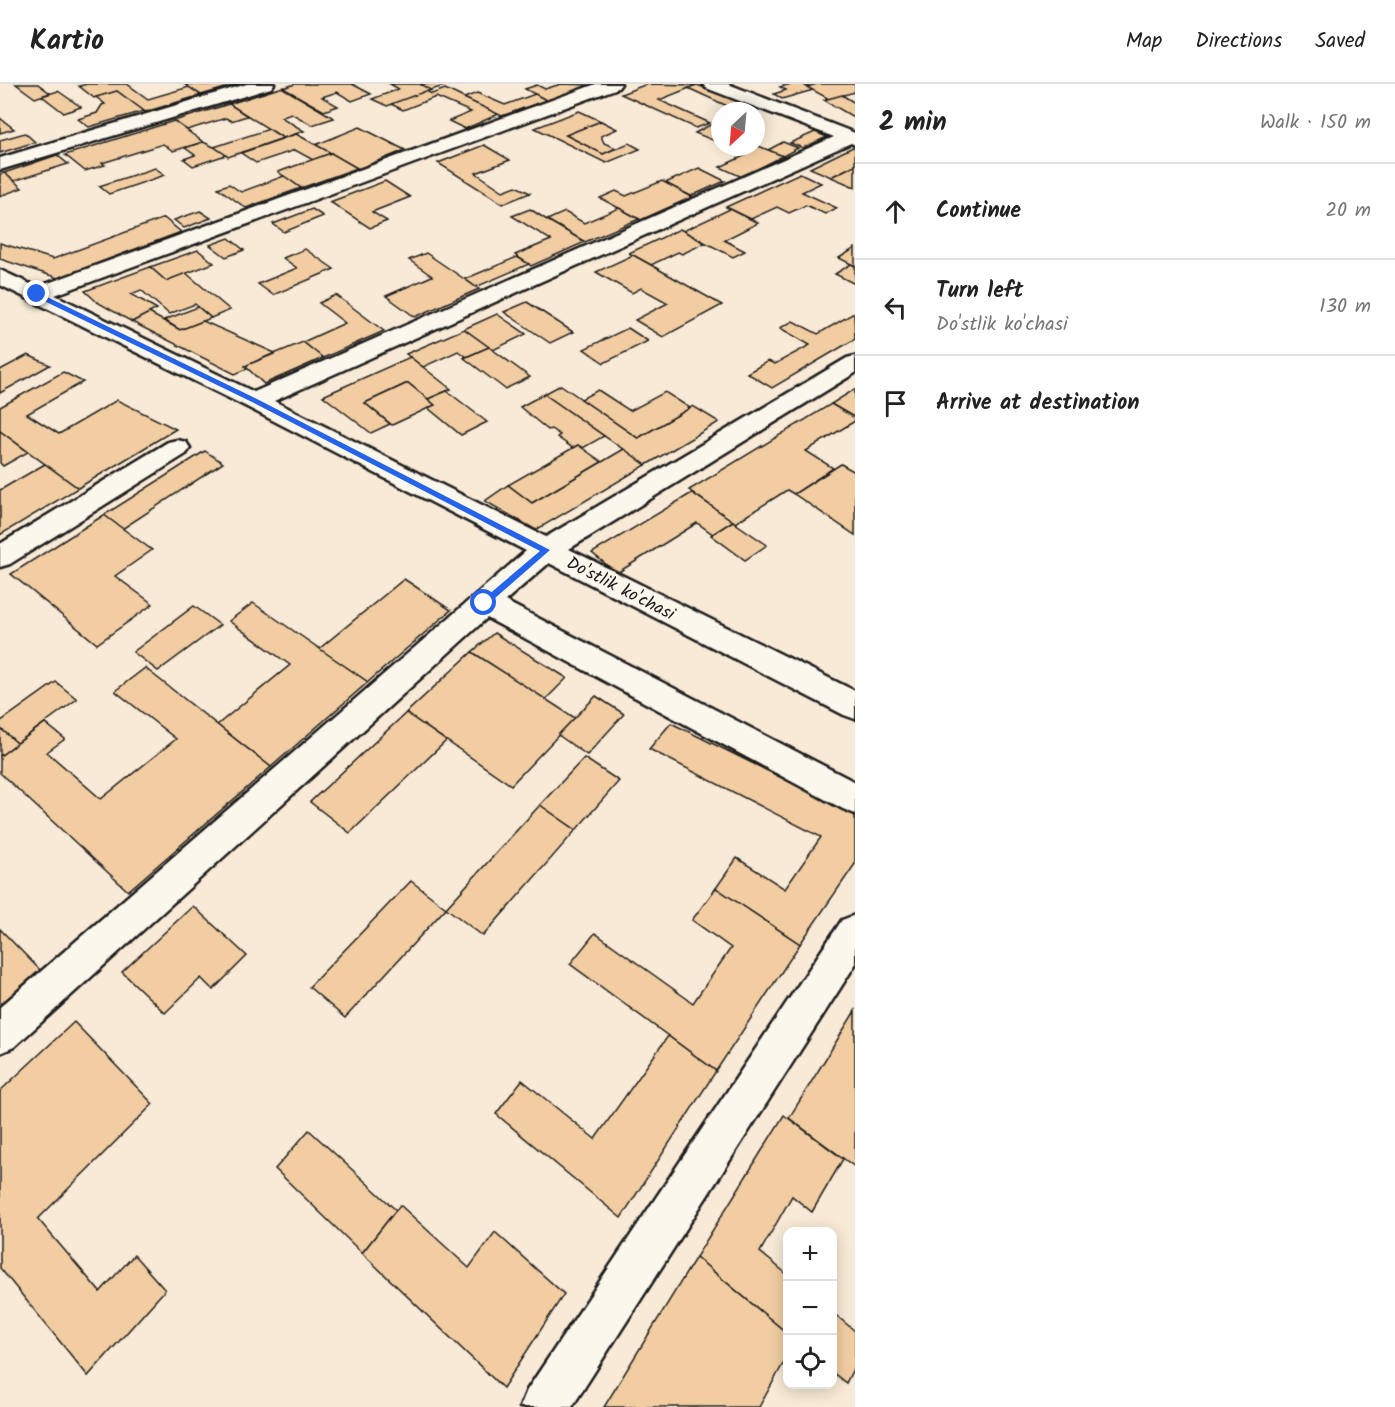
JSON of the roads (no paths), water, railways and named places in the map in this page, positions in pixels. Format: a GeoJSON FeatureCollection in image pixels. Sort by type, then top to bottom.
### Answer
{"type":"FeatureCollection","features":[{"type":"Feature","properties":{"kind":"street"},"geometry":{"type":"LineString","coordinates":[[0,164],[265,84]]}},
{"type":"Feature","properties":{"kind":"street"},"geometry":{"type":"LineString","coordinates":[[37,294],[612,84]]}},
{"type":"Feature","properties":{"kind":"street"},"geometry":{"type":"LineString","coordinates":[[712,84],[853,138]]}},
{"type":"Feature","properties":{"kind":"street"},"geometry":{"type":"LineString","coordinates":[[254,401],[853,138]]}},
{"type":"Feature","properties":{"kind":"street","name":"Do'stlik ko'chasi"},"geometry":{"type":"LineString","coordinates":[[0,277],[254,401],[855,706]]}},
{"type":"Feature","properties":{"kind":"street"},"geometry":{"type":"LineString","coordinates":[[0,1033],[546,550],[855,363]]}},
{"type":"Feature","properties":{"kind":"street"},"geometry":{"type":"LineString","coordinates":[[0,557],[177,448]]}},
{"type":"Feature","properties":{"kind":"street"},"geometry":{"type":"LineString","coordinates":[[484,603],[855,799]]}},
{"type":"Feature","properties":{"kind":"street"},"geometry":{"type":"LineString","coordinates":[[544,1407],[855,932]]}}]}
